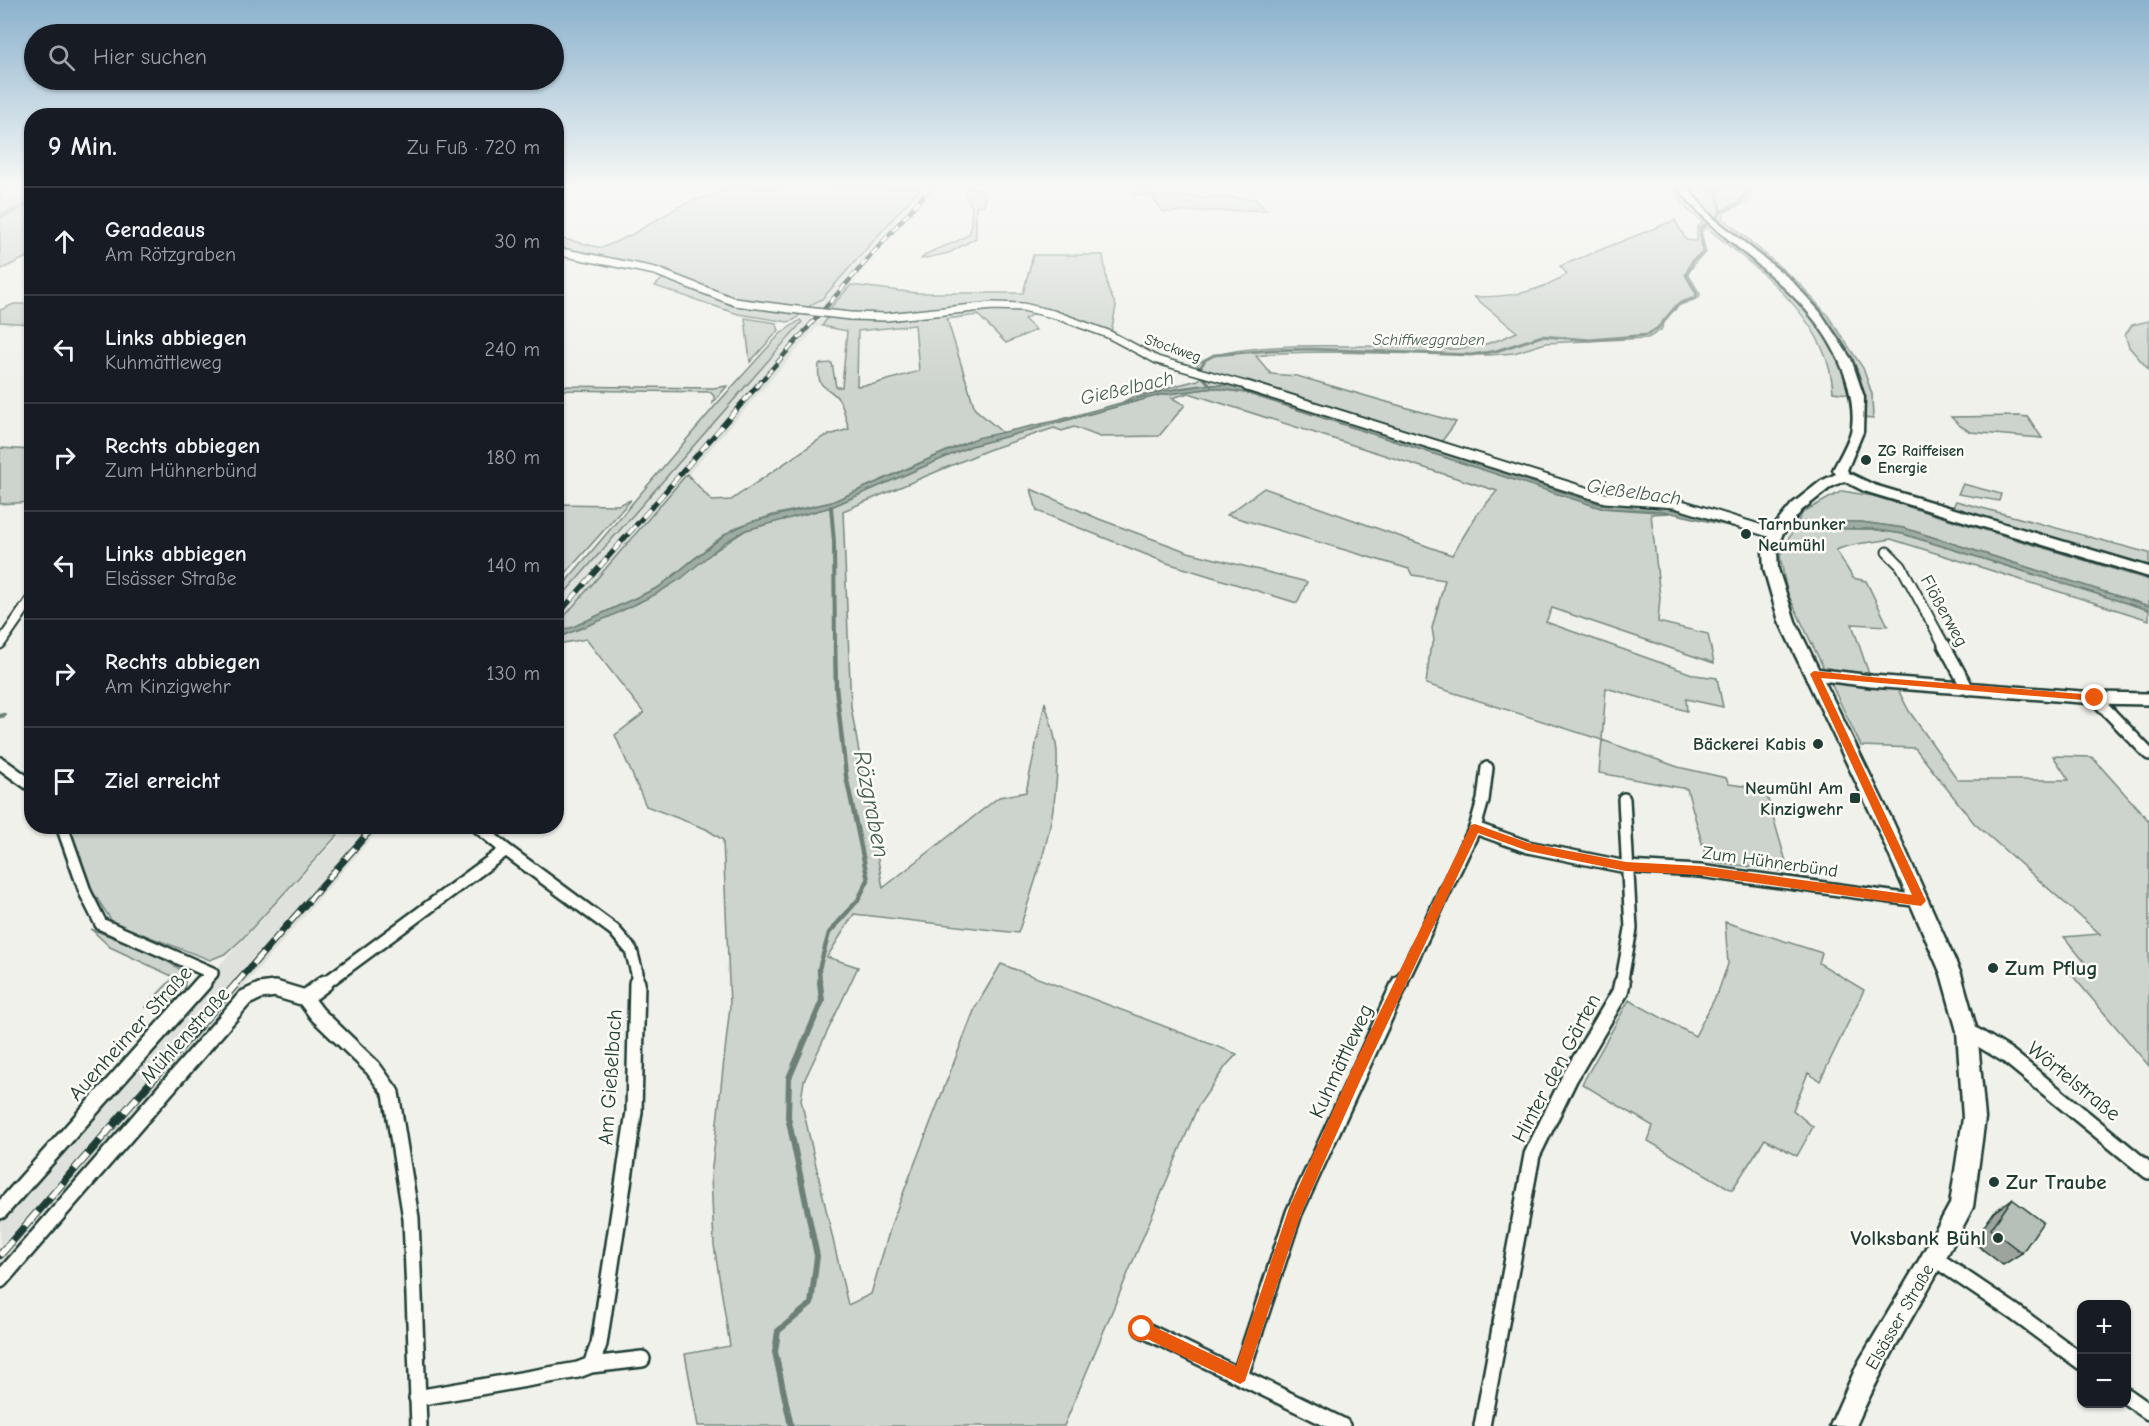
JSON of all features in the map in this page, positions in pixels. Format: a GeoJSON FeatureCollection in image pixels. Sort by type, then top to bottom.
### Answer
{"type":"FeatureCollection","features":[{"type":"Feature","properties":{"kind":"street","name":"Stockweg"},"geometry":{"type":"LineString","coordinates":[[574,255],[655,271],[679,279],[714,296],[735,302],[789,309],[850,316],[886,317],[993,306],[1023,308],[1053,314],[1108,334],[1157,360],[1219,377],[1516,472],[1605,498],[1675,503],[1775,534]]}},
{"type":"Feature","properties":{"kind":"street"},"geometry":{"type":"LineString","coordinates":[[1753,255],[1787,282],[1816,314],[1845,359],[1858,397],[1857,432],[1840,470],[1844,476],[1869,488],[2149,572]]}},
{"type":"Feature","properties":{"kind":"street"},"geometry":{"type":"LineString","coordinates":[[1775,534],[1797,507],[1826,484],[1844,476]]}},
{"type":"Feature","properties":{"kind":"street","name":"Elsässer Straße"},"geometry":{"type":"LineString","coordinates":[[1775,534],[1770,552],[1777,594],[1787,621],[1921,901],[1951,974],[1968,1031],[1974,1118],[1961,1207],[1867,1372],[1843,1426]]}},
{"type":"Feature","properties":{"kind":"street","name":"Flößerweg"},"geometry":{"type":"LineString","coordinates":[[1887,552],[1901,566],[1968,689]]}},
{"type":"Feature","properties":{"kind":"street"},"geometry":{"type":"LineString","coordinates":[[0,644],[24,610]]}},
{"type":"Feature","properties":{"kind":"street"},"geometry":{"type":"LineString","coordinates":[[1814,674],[1968,689],[2095,698],[2149,699]]}},
{"type":"Feature","properties":{"kind":"street"},"geometry":{"type":"LineString","coordinates":[[2095,698],[2149,754]]}},
{"type":"Feature","properties":{"kind":"street"},"geometry":{"type":"LineString","coordinates":[[0,764],[24,780]]}},
{"type":"Feature","properties":{"kind":"street","name":"Kuhmättleweg"},"geometry":{"type":"LineString","coordinates":[[1240,1376],[1294,1213],[1356,1076],[1475,828],[1484,800],[1487,768]]}},
{"type":"Feature","properties":{"kind":"street","name":"Hinter den Gärten"},"geometry":{"type":"LineString","coordinates":[[1482,1426],[1532,1155],[1569,1079],[1620,992],[1631,929],[1623,798]]}},
{"type":"Feature","properties":{"kind":"street","name":"Zum Hühnerbünd"},"geometry":{"type":"LineString","coordinates":[[1475,828],[1528,847],[1626,867],[1700,871],[1921,901]]}},
{"type":"Feature","properties":{"kind":"street","name":"Auenheimer Straße"},"geometry":{"type":"LineString","coordinates":[[0,1211],[213,973],[101,924],[86,894],[65,834]]}},
{"type":"Feature","properties":{"kind":"street","name":"Am Gießelbach"},"geometry":{"type":"LineString","coordinates":[[487,834],[614,930],[631,950],[637,973],[634,1112],[600,1344],[591,1365]]}},
{"type":"Feature","properties":{"kind":"street"},"geometry":{"type":"LineString","coordinates":[[419,1426],[411,1218],[391,1093],[374,1068],[317,1014],[305,998],[506,850]]}},
{"type":"Feature","properties":{"kind":"street","name":"Mühlenstraße"},"geometry":{"type":"LineString","coordinates":[[0,1280],[245,998],[260,991],[275,988],[305,998]]}},
{"type":"Feature","properties":{"kind":"street","name":"Wörtelstraße"},"geometry":{"type":"LineString","coordinates":[[1968,1031],[2008,1056],[2149,1171]]}},
{"type":"Feature","properties":{"kind":"street"},"geometry":{"type":"LineString","coordinates":[[1934,1258],[2077,1358]]}},
{"type":"Feature","properties":{"kind":"street"},"geometry":{"type":"LineString","coordinates":[[1142,1329],[1342,1426]]}},
{"type":"Feature","properties":{"kind":"street"},"geometry":{"type":"LineString","coordinates":[[417,1398],[579,1370],[591,1365],[642,1359]]}},
{"type":"Feature","properties":{"kind":"street"},"geometry":{"type":"LineString","coordinates":[[2131,1399],[2149,1412]]}},
{"type":"Feature","properties":{"kind":"shaded area"},"geometry":{"type":"Polygon","coordinates":[[[0,255],[24,255],[24,258],[0,270],[0,255]]]}},
{"type":"Feature","properties":{"kind":"shaded area"},"geometry":{"type":"Polygon","coordinates":[[[590,255],[861,255],[822,299],[807,309],[747,302],[708,290],[667,270],[590,255]]]}},
{"type":"Feature","properties":{"kind":"shaded area"},"geometry":{"type":"Polygon","coordinates":[[[861,255],[877,255],[830,308],[834,310],[822,326],[816,328],[564,617],[564,594],[802,322],[799,319],[812,304],[822,299],[861,255]]]}},
{"type":"Feature","properties":{"kind":"shaded area"},"geometry":{"type":"Polygon","coordinates":[[[926,255],[942,255],[921,259],[926,255]]]}},
{"type":"Feature","properties":{"kind":"shaded area"},"geometry":{"type":"Polygon","coordinates":[[[1033,255],[1103,255],[1108,289],[1116,306],[1111,334],[1040,310],[1024,319],[1036,330],[1006,343],[978,315],[947,319],[975,409],[1003,433],[967,442],[832,502],[773,515],[737,527],[659,587],[571,628],[564,629],[564,617],[687,474],[712,501],[731,500],[823,437],[849,429],[841,403],[819,379],[819,364],[832,363],[836,387],[842,387],[847,331],[822,326],[833,310],[830,308],[851,285],[917,293],[1023,293],[1033,255]],[[915,325],[858,331],[857,386],[874,384],[919,371],[915,325]]]}},
{"type":"Feature","properties":{"kind":"shaded area"},"geometry":{"type":"Polygon","coordinates":[[[1589,255],[1704,255],[1696,261],[1688,274],[1700,294],[1699,298],[1680,305],[1667,317],[1661,330],[1648,338],[1546,343],[1514,353],[1489,355],[1323,352],[1256,356],[1271,374],[1297,376],[1456,422],[1437,448],[1606,502],[1671,506],[1671,509],[1599,504],[1235,386],[1192,386],[1123,402],[1132,397],[1198,380],[1202,376],[1197,364],[1216,355],[1244,350],[1320,346],[1454,349],[1479,346],[1502,339],[1517,332],[1474,297],[1511,295],[1534,290],[1567,274],[1560,266],[1589,255]]]}},
{"type":"Feature","properties":{"kind":"shaded area"},"geometry":{"type":"Polygon","coordinates":[[[1739,255],[1749,255],[1771,272],[1810,312],[1839,359],[1847,380],[1848,394],[1833,392],[1829,365],[1819,341],[1805,319],[1788,298],[1739,255]]]}},
{"type":"Feature","properties":{"kind":"shaded area"},"geometry":{"type":"Polygon","coordinates":[[[1760,255],[1766,255],[1800,284],[1828,316],[1863,368],[1872,394],[1873,419],[1863,418],[1863,389],[1857,368],[1837,333],[1809,299],[1780,270],[1760,255]]]}},
{"type":"Feature","properties":{"kind":"shaded area"},"geometry":{"type":"Polygon","coordinates":[[[667,277],[727,302],[803,312],[788,322],[738,314],[655,286],[667,277]]]}},
{"type":"Feature","properties":{"kind":"shaded area"},"geometry":{"type":"Polygon","coordinates":[[[14,304],[24,304],[24,324],[0,322],[0,310],[14,304]]]}},
{"type":"Feature","properties":{"kind":"shaded area"},"geometry":{"type":"Polygon","coordinates":[[[745,318],[776,323],[779,330],[750,362],[745,318]]]}},
{"type":"Feature","properties":{"kind":"shaded area"},"geometry":{"type":"Polygon","coordinates":[[[800,320],[802,322],[564,594],[564,586],[568,579],[715,406],[780,334],[800,320]]]}},
{"type":"Feature","properties":{"kind":"shaded area"},"geometry":{"type":"Polygon","coordinates":[[[2149,321],[2149,370],[2129,347],[2125,335],[2132,325],[2149,321]]]}},
{"type":"Feature","properties":{"kind":"shaded area"},"geometry":{"type":"Polygon","coordinates":[[[1206,385],[1227,385],[1245,389],[1599,504],[1667,508],[1732,523],[1733,527],[1663,511],[1601,508],[1246,393],[1214,388],[1160,395],[971,446],[831,507],[746,530],[725,542],[682,578],[656,594],[564,635],[564,629],[571,628],[659,587],[727,533],[750,522],[832,502],[977,438],[1059,420],[1164,391],[1206,385]]]}},
{"type":"Feature","properties":{"kind":"shaded area"},"geometry":{"type":"Polygon","coordinates":[[[564,386],[713,388],[727,386],[713,403],[714,396],[710,392],[564,390],[564,386]]]}},
{"type":"Feature","properties":{"kind":"shaded area"},"geometry":{"type":"Polygon","coordinates":[[[1214,388],[1246,393],[1601,508],[1670,513],[1651,514],[1660,597],[1658,622],[1708,634],[1714,663],[1552,608],[1546,622],[1695,675],[1717,678],[1723,707],[1686,699],[1687,711],[1606,688],[1602,740],[1426,684],[1430,650],[1434,641],[1432,628],[1445,580],[1412,575],[1409,569],[1227,515],[1264,488],[1452,555],[1476,516],[1497,491],[1189,393],[1172,398],[1185,405],[1159,436],[1100,437],[1074,427],[1062,431],[1054,428],[988,450],[843,511],[851,707],[883,888],[999,797],[1026,792],[1045,702],[1057,752],[1057,776],[1051,822],[1040,867],[1018,933],[854,914],[827,957],[858,967],[804,1081],[801,1100],[848,1305],[871,1294],[892,1222],[975,1008],[1001,964],[1237,1054],[1198,1106],[1064,1426],[698,1426],[685,1354],[730,1346],[714,1245],[711,1176],[730,1006],[723,840],[706,829],[646,806],[615,735],[644,713],[586,639],[564,643],[564,635],[638,603],[746,530],[831,507],[971,446],[1160,395],[1214,388]]]}},
{"type":"Feature","properties":{"kind":"shaded area"},"geometry":{"type":"Polygon","coordinates":[[[1951,417],[2028,417],[2042,438],[1970,432],[1951,417]]]}},
{"type":"Feature","properties":{"kind":"shaded area"},"geometry":{"type":"Polygon","coordinates":[[[0,448],[24,450],[24,502],[0,504],[0,448]]]}},
{"type":"Feature","properties":{"kind":"shaded area"},"geometry":{"type":"Polygon","coordinates":[[[1963,484],[2001,494],[1999,501],[1958,494],[1963,484]]]}},
{"type":"Feature","properties":{"kind":"shaded area"},"geometry":{"type":"Polygon","coordinates":[[[1031,489],[1099,519],[1188,552],[1307,582],[1297,603],[1167,563],[1037,511],[1031,489]]]}},
{"type":"Feature","properties":{"kind":"shaded area"},"geometry":{"type":"Polygon","coordinates":[[[1842,491],[1873,496],[2149,580],[2149,606],[1904,528],[1861,522],[1798,522],[1803,512],[1842,491]]]}},
{"type":"Feature","properties":{"kind":"shaded area"},"geometry":{"type":"Polygon","coordinates":[[[631,500],[564,575],[564,504],[618,505],[631,500]]]}},
{"type":"Feature","properties":{"kind":"shaded area"},"geometry":{"type":"Polygon","coordinates":[[[1956,501],[2149,553],[2149,568],[1952,509],[1956,501]]]}},
{"type":"Feature","properties":{"kind":"shaded area"},"geometry":{"type":"Polygon","coordinates":[[[1798,522],[1861,522],[1904,528],[2149,606],[2149,610],[1903,534],[1872,529],[1794,528],[1798,522]]]}},
{"type":"Feature","properties":{"kind":"shaded area"},"geometry":{"type":"Polygon","coordinates":[[[1794,528],[1872,529],[1903,534],[2149,610],[2149,620],[1891,539],[1856,544],[1836,550],[1853,578],[1866,581],[1888,626],[1852,624],[1871,680],[1894,682],[1909,711],[1958,780],[2069,780],[2053,756],[2092,757],[2149,821],[2149,1066],[2066,968],[2087,965],[2064,937],[2100,934],[1974,823],[1915,748],[1861,746],[1787,592],[1780,556],[1794,528]]]}},
{"type":"Feature","properties":{"kind":"shaded area"},"geometry":{"type":"Polygon","coordinates":[[[1602,740],[1678,767],[1726,778],[1729,784],[1765,789],[1789,872],[1707,861],[1687,789],[1599,773],[1602,740]]]}},
{"type":"Feature","properties":{"kind":"shaded area"},"geometry":{"type":"Polygon","coordinates":[[[70,834],[339,834],[242,939],[227,953],[210,960],[113,923],[89,886],[70,834]]]}},
{"type":"Feature","properties":{"kind":"shaded area"},"geometry":{"type":"Polygon","coordinates":[[[341,834],[375,834],[0,1269],[0,1211],[212,973],[341,834]]]}},
{"type":"Feature","properties":{"kind":"shaded area"},"geometry":{"type":"Polygon","coordinates":[[[1725,922],[1822,953],[1819,963],[1864,990],[1820,1081],[1808,1073],[1793,1110],[1813,1127],[1797,1156],[1765,1139],[1732,1190],[1648,1141],[1653,1126],[1582,1084],[1629,1000],[1695,1036],[1718,992],[1728,964],[1725,922]]]}},
{"type":"Feature","properties":{"kind":"shaded area"},"geometry":{"type":"Polygon","coordinates":[[[91,929],[152,952],[186,973],[184,994],[167,1016],[145,1007],[174,977],[110,947],[91,929]]]}},
{"type":"Feature","properties":{"kind":"building"},"geometry":{"type":"Polygon","coordinates":[[[2012,1199],[2043,1222],[2022,1253],[1991,1229],[2012,1199]]]}},
{"type":"Feature","properties":{"kind":"waterway","name":"Schiffweggraben"},"geometry":{"type":"LineString","coordinates":[[1200,368],[1205,360],[1214,355],[1271,350],[1311,349],[1471,355],[1496,351],[1542,336],[1590,340],[1647,335],[1658,328],[1678,304],[1695,298],[1697,294],[1686,275],[1693,260],[1701,255]]}},
{"type":"Feature","properties":{"kind":"waterway"},"geometry":{"type":"LineString","coordinates":[[1202,376],[1211,386]]}},
{"type":"Feature","properties":{"kind":"waterway","name":"Rözgraben"},"geometry":{"type":"LineString","coordinates":[[831,507],[834,542],[835,647]]}},
{"type":"Feature","properties":{"kind":"waterway","name":"Rözgraben"},"geometry":{"type":"LineString","coordinates":[[820,985],[819,969],[829,933],[858,900],[868,880],[846,776],[836,687],[835,645]]}},
{"type":"Feature","properties":{"kind":"waterway","name":"Gießelbach"},"geometry":{"type":"LineString","coordinates":[[0,716],[4,715]]}},
{"type":"Feature","properties":{"kind":"waterway","name":"Rözgraben"},"geometry":{"type":"LineString","coordinates":[[791,1426],[775,1352],[778,1331],[811,1304],[817,1256],[788,1117],[789,1078],[822,1001],[820,983]]}},
{"type":"Feature","properties":{"kind":"railway"},"geometry":{"type":"LineString","coordinates":[[756,387],[872,255]]}},
{"type":"Feature","properties":{"kind":"railway"},"geometry":{"type":"LineString","coordinates":[[564,608],[757,386]]}},
{"type":"Feature","properties":{"kind":"railway"},"geometry":{"type":"LineString","coordinates":[[235,985],[367,834]]}},
{"type":"Feature","properties":{"kind":"railway"},"geometry":{"type":"LineString","coordinates":[[0,1255],[237,983]]}},
{"type":"Feature","properties":{"kind":"place","name":"ZG Raiffeisen Energie"},"geometry":{"type":"Point","coordinates":[1866,460]}},
{"type":"Feature","properties":{"kind":"place","name":"Tarnbunker Neumühl"},"geometry":{"type":"Point","coordinates":[1746,534]}},
{"type":"Feature","properties":{"kind":"place","name":"Bäckerei Kabis"},"geometry":{"type":"Point","coordinates":[1818,744]}},
{"type":"Feature","properties":{"kind":"place","name":"Neumühl Am Kinzigwehr"},"geometry":{"type":"Point","coordinates":[1855,798]}},
{"type":"Feature","properties":{"kind":"place","name":"Zum Pflug"},"geometry":{"type":"Point","coordinates":[1993,968]}},
{"type":"Feature","properties":{"kind":"place","name":"Zur Traube"},"geometry":{"type":"Point","coordinates":[1994,1182]}},
{"type":"Feature","properties":{"kind":"place","name":"Volksbank Bühl"},"geometry":{"type":"Point","coordinates":[1998,1238]}},
{"type":"Feature","properties":{"kind":"route"},"geometry":{"type":"LineString","coordinates":[[1142,1329],[1240,1376],[1294,1213],[1356,1076],[1475,828],[1528,847],[1626,867],[1700,871],[1921,901],[1814,674],[1871,681],[2095,698]]}}]}
